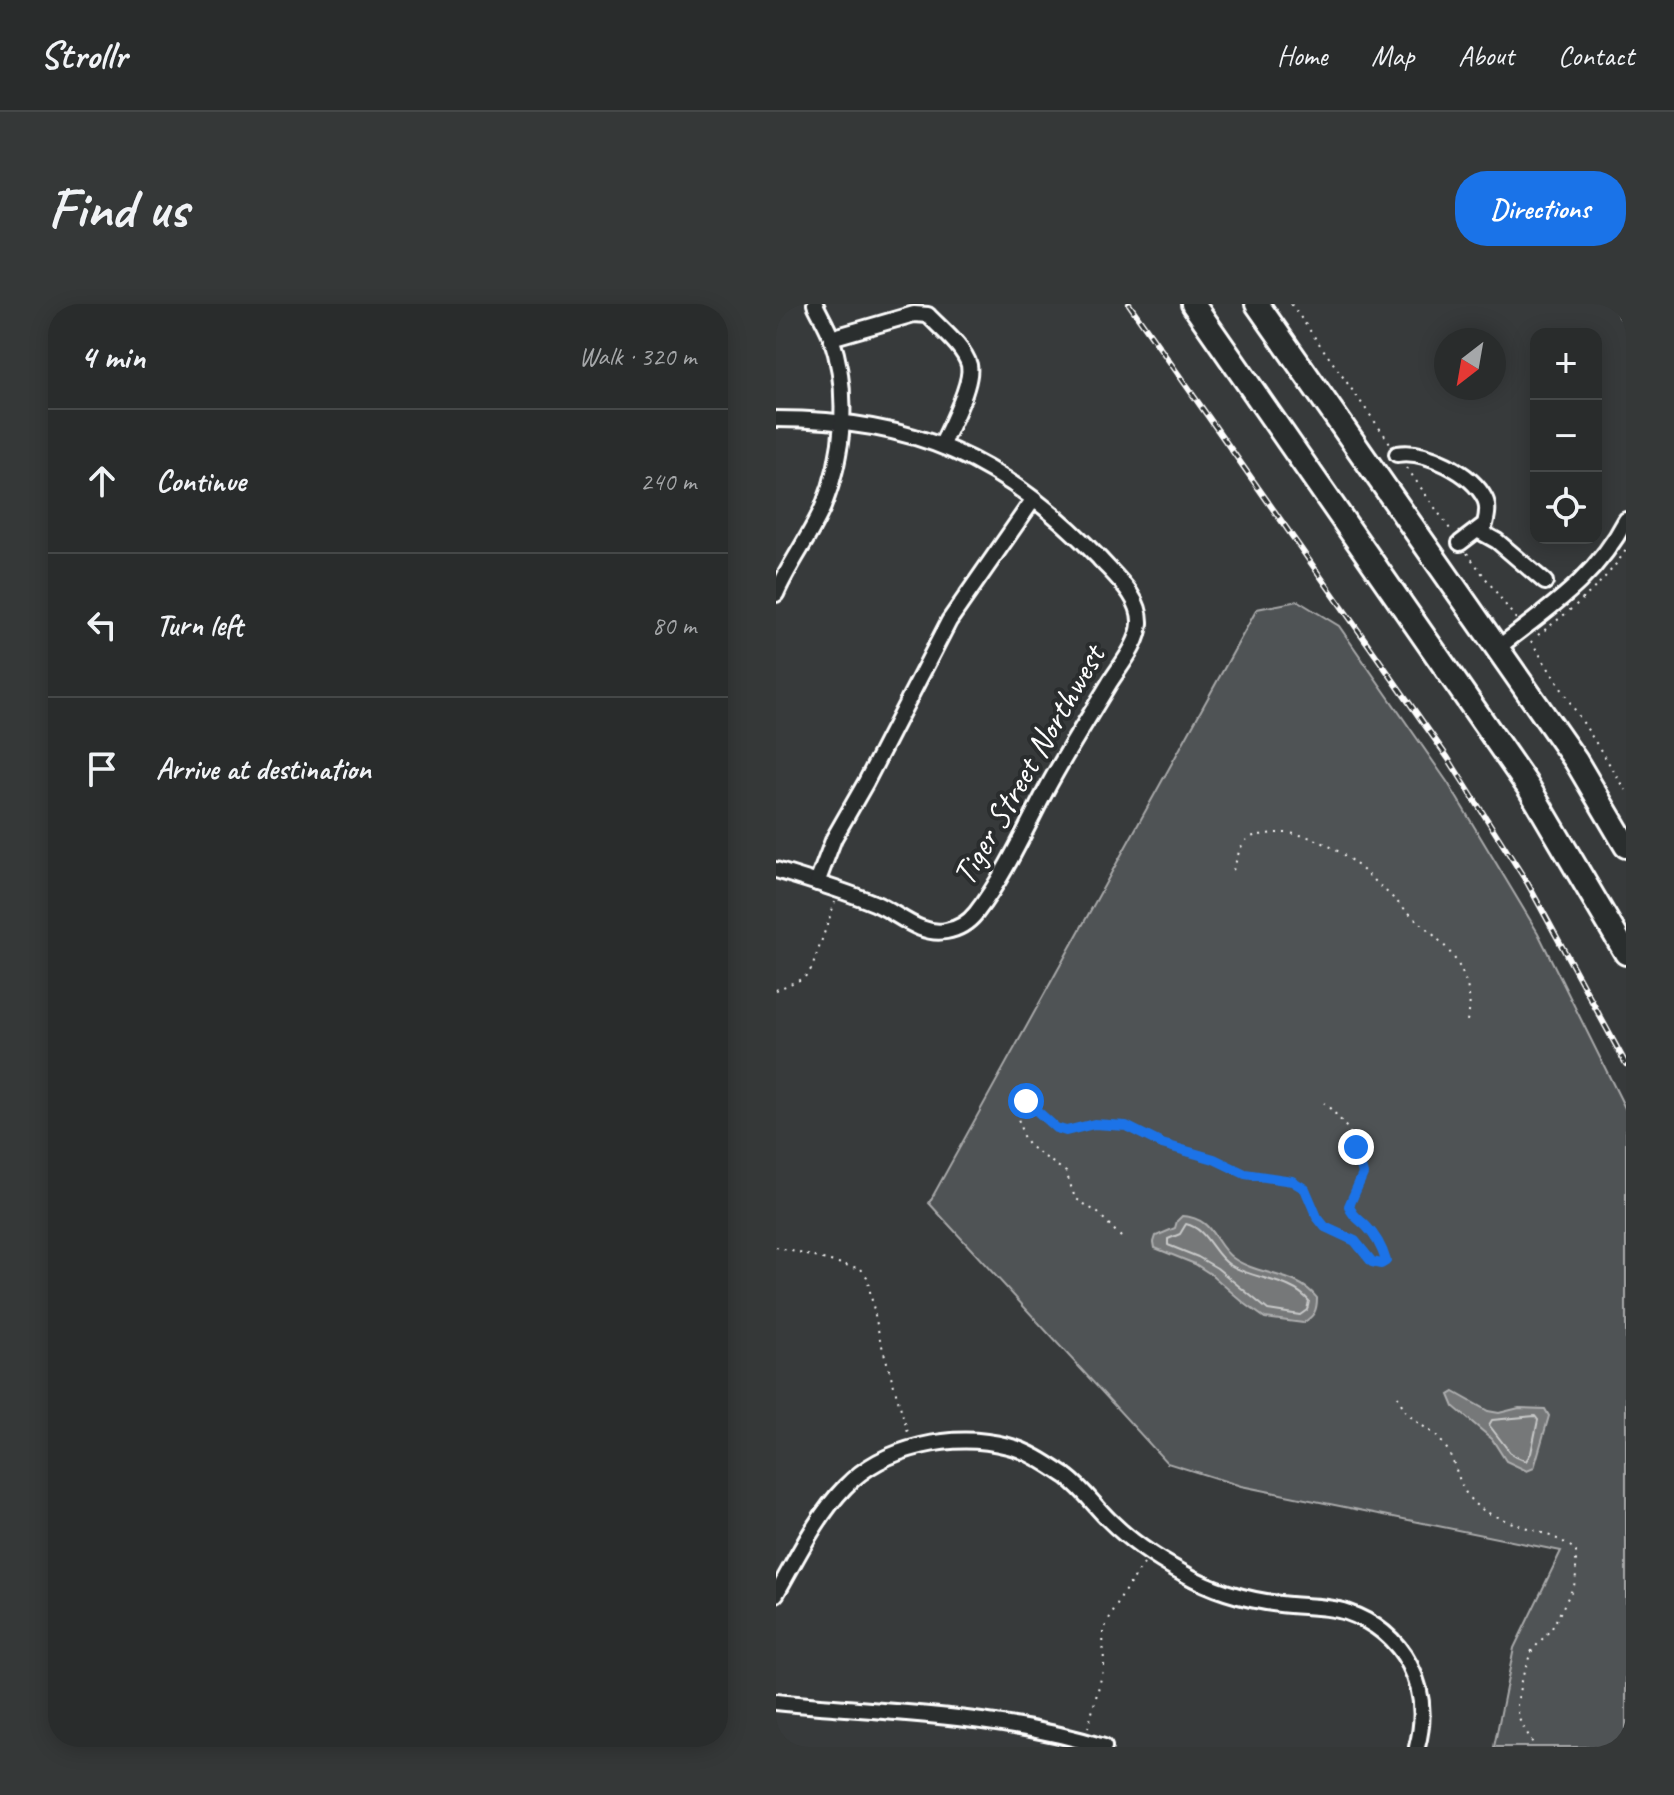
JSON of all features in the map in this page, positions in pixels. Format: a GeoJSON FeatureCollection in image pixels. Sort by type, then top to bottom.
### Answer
{"type":"FeatureCollection","features":[{"type":"Feature","properties":{"kind":"highway"},"geometry":{"type":"LineString","coordinates":[[1193,304],[1529,788],[1626,953]]}},
{"type":"Feature","properties":{"kind":"highway"},"geometry":{"type":"LineString","coordinates":[[1257,304],[1499,647],[1576,761],[1626,846]]}},
{"type":"Feature","properties":{"kind":"street"},"geometry":{"type":"LineString","coordinates":[[776,594],[822,508],[836,466],[842,420],[841,382],[831,338],[815,304]]}},
{"type":"Feature","properties":{"kind":"street"},"geometry":{"type":"LineString","coordinates":[[1622,304],[1626,311]]}},
{"type":"Feature","properties":{"kind":"street"},"geometry":{"type":"LineString","coordinates":[[831,338],[914,314],[928,315],[965,356],[970,369],[967,384],[942,444]]}},
{"type":"Feature","properties":{"kind":"street"},"geometry":{"type":"LineString","coordinates":[[776,419],[842,420],[893,429],[942,444],[989,468],[1033,500],[949,621],[834,838],[817,883]]}},
{"type":"Feature","properties":{"kind":"street"},"geometry":{"type":"LineString","coordinates":[[1397,454],[1407,452],[1421,455],[1452,469],[1472,482],[1485,500],[1485,524],[1460,543]]}},
{"type":"Feature","properties":{"kind":"street","name":"Tiger Street Northwest"},"geometry":{"type":"LineString","coordinates":[[839,889],[878,904],[921,928],[944,932],[968,922],[987,897],[1061,762],[1125,659],[1140,624],[1135,601],[1116,576],[1071,529],[1033,500]]}},
{"type":"Feature","properties":{"kind":"street"},"geometry":{"type":"LineString","coordinates":[[1499,647],[1621,551],[1626,520]]}},
{"type":"Feature","properties":{"kind":"street"},"geometry":{"type":"LineString","coordinates":[[1479,531],[1497,541],[1545,582]]}},
{"type":"Feature","properties":{"kind":"street"},"geometry":{"type":"LineString","coordinates":[[776,870],[839,889]]}},
{"type":"Feature","properties":{"kind":"street"},"geometry":{"type":"LineString","coordinates":[[776,1594],[822,1514],[845,1487],[876,1462],[946,1442],[984,1442],[1009,1446],[1031,1455],[1071,1480],[1121,1532],[1182,1573],[1226,1592],[1279,1604],[1345,1611],[1382,1633],[1395,1643],[1411,1664],[1422,1708],[1417,1747]]}},
{"type":"Feature","properties":{"kind":"street"},"geometry":{"type":"LineString","coordinates":[[776,1702],[1004,1724],[1104,1747]]}},
{"type":"Feature","properties":{"kind":"path"},"geometry":{"type":"LineString","coordinates":[[1530,640],[1626,790]]}},
{"type":"Feature","properties":{"kind":"path"},"geometry":{"type":"LineString","coordinates":[[1233,870],[1249,837],[1277,832],[1302,834],[1349,858],[1448,949],[1461,970],[1469,996],[1471,1011],[1466,1023]]}},
{"type":"Feature","properties":{"kind":"path"},"geometry":{"type":"LineString","coordinates":[[776,990],[804,978],[812,968],[839,889]]}},
{"type":"Feature","properties":{"kind":"path"},"geometry":{"type":"LineString","coordinates":[[1121,1237],[1098,1213],[1075,1198],[1066,1172],[1028,1145],[1017,1115],[1022,1102],[1033,1105],[1048,1123],[1066,1131],[1094,1124],[1126,1126],[1162,1144],[1214,1159],[1245,1174],[1292,1181],[1305,1189],[1317,1217],[1325,1227],[1355,1241],[1372,1262],[1385,1263],[1380,1244],[1351,1213],[1349,1206],[1363,1174],[1353,1136],[1342,1119],[1324,1103]]}},
{"type":"Feature","properties":{"kind":"path"},"geometry":{"type":"LineString","coordinates":[[776,1247],[861,1269],[867,1277],[880,1339],[914,1449]]}},
{"type":"Feature","properties":{"kind":"path"},"geometry":{"type":"LineString","coordinates":[[1398,1396],[1408,1416],[1437,1435],[1447,1448],[1467,1495],[1476,1505],[1520,1527],[1564,1541],[1576,1552],[1574,1586],[1552,1628],[1531,1652],[1521,1681],[1517,1705],[1519,1719],[1535,1747]]}},
{"type":"Feature","properties":{"kind":"path"},"geometry":{"type":"LineString","coordinates":[[1084,1741],[1104,1667],[1103,1631],[1124,1592],[1151,1553]]}},
{"type":"Feature","properties":{"kind":"shaded area"},"geometry":{"type":"Polygon","coordinates":[[[1298,601],[1339,626],[1448,783],[1538,933],[1626,1110],[1626,1747],[1494,1747],[1514,1648],[1561,1551],[1241,1486],[1167,1463],[929,1203],[1257,609],[1298,601]]]}},
{"type":"Feature","properties":{"kind":"water"},"geometry":{"type":"Polygon","coordinates":[[[1182,1216],[1201,1221],[1226,1252],[1243,1264],[1299,1283],[1309,1290],[1317,1298],[1312,1315],[1303,1323],[1265,1318],[1195,1264],[1155,1248],[1156,1236],[1175,1228],[1182,1216]]]}},
{"type":"Feature","properties":{"kind":"water"},"geometry":{"type":"Polygon","coordinates":[[[1454,1392],[1488,1411],[1545,1409],[1549,1416],[1534,1468],[1527,1471],[1506,1461],[1492,1439],[1454,1407],[1449,1395],[1454,1392]]]}},
{"type":"Feature","properties":{"kind":"railway"},"geometry":{"type":"LineString","coordinates":[[1129,304],[1448,758],[1528,884],[1626,1064]]}},
{"type":"Feature","properties":{"kind":"route"},"geometry":{"type":"LineString","coordinates":[[1026,1101],[1056,1128],[1066,1131],[1094,1124],[1126,1126],[1162,1144],[1214,1159],[1245,1174],[1292,1181],[1305,1189],[1313,1210],[1325,1227],[1355,1241],[1372,1262],[1381,1264],[1386,1261],[1380,1244],[1351,1213],[1349,1206],[1363,1174],[1356,1147]]}}]}
